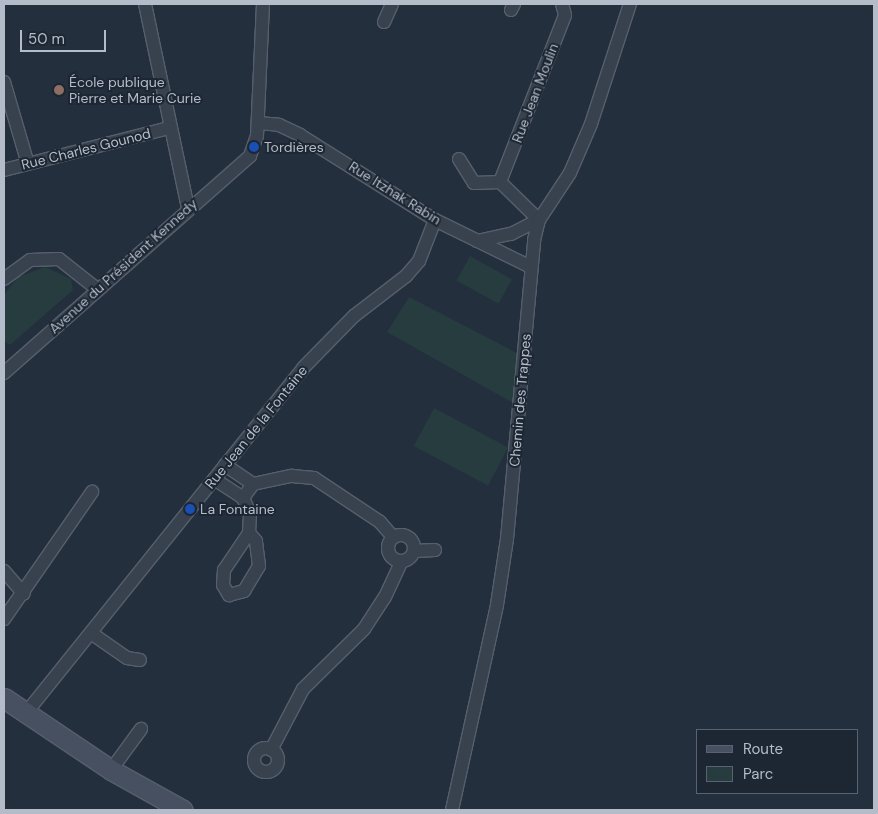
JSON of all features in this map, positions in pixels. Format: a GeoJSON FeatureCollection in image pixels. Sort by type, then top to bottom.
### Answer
{"type":"FeatureCollection","features":[{"type":"Feature","properties":{"kind":"main road"},"geometry":{"type":"LineString","coordinates":[[4,698],[110,770],[183,810]]}},
{"type":"Feature","properties":{"kind":"street"},"geometry":{"type":"LineString","coordinates":[[145,4],[169,128],[188,208]]}},
{"type":"Feature","properties":{"kind":"street"},"geometry":{"type":"LineString","coordinates":[[258,123],[263,4]]}},
{"type":"Feature","properties":{"kind":"street"},"geometry":{"type":"LineString","coordinates":[[384,22],[392,4]]}},
{"type":"Feature","properties":{"kind":"street","name":"Rue Jean Moulin"},"geometry":{"type":"LineString","coordinates":[[500,182],[565,15],[562,4]]}},
{"type":"Feature","properties":{"kind":"street","name":"Chemin des Trappes"},"geometry":{"type":"LineString","coordinates":[[452,810],[497,605],[506,548],[532,267],[539,220],[570,173],[591,124],[630,4]]}},
{"type":"Feature","properties":{"kind":"street"},"geometry":{"type":"LineString","coordinates":[[4,82],[28,164]]}},
{"type":"Feature","properties":{"kind":"street","name":"Avenue du Président Kennedy"},"geometry":{"type":"LineString","coordinates":[[5,369],[243,162],[254,146],[258,123]]}},
{"type":"Feature","properties":{"kind":"street","name":"Rue Itzhak Rabin"},"geometry":{"type":"LineString","coordinates":[[258,123],[279,126],[300,135],[436,220],[532,267]]}},
{"type":"Feature","properties":{"kind":"street","name":"Rue Charles Gounod"},"geometry":{"type":"LineString","coordinates":[[4,170],[169,128]]}},
{"type":"Feature","properties":{"kind":"street"},"geometry":{"type":"LineString","coordinates":[[459,159],[474,182],[500,182],[539,220],[511,234],[477,241]]}},
{"type":"Feature","properties":{"kind":"street","name":"Rue Jean de la Fontaine"},"geometry":{"type":"LineString","coordinates":[[26,713],[303,368],[354,316],[406,276],[419,261],[436,220]]}},
{"type":"Feature","properties":{"kind":"street"},"geometry":{"type":"LineString","coordinates":[[4,279],[30,260],[59,259],[97,289]]}},
{"type":"Feature","properties":{"kind":"street"},"geometry":{"type":"LineString","coordinates":[[226,465],[253,484]]}},
{"type":"Feature","properties":{"kind":"street"},"geometry":{"type":"LineString","coordinates":[[243,498],[253,484],[292,476],[314,478],[380,522],[393,537]]}},
{"type":"Feature","properties":{"kind":"street"},"geometry":{"type":"LineString","coordinates":[[214,479],[243,498],[250,514],[249,533]]}},
{"type":"Feature","properties":{"kind":"street"},"geometry":{"type":"LineString","coordinates":[[4,619],[24,594],[92,492]]}},
{"type":"Feature","properties":{"kind":"street"},"geometry":{"type":"LineString","coordinates":[[271,750],[303,689],[364,629],[385,597],[401,562],[409,559],[414,551],[411,540],[402,535],[393,537],[388,546],[390,556],[401,562]]}},
{"type":"Feature","properties":{"kind":"street"},"geometry":{"type":"LineString","coordinates":[[414,551],[435,550]]}},
{"type":"Feature","properties":{"kind":"street"},"geometry":{"type":"LineString","coordinates":[[4,571],[24,594]]}},
{"type":"Feature","properties":{"kind":"street"},"geometry":{"type":"LineString","coordinates":[[91,633],[127,658],[140,660]]}},
{"type":"Feature","properties":{"kind":"street"},"geometry":{"type":"LineString","coordinates":[[110,770],[141,729]]}},
{"type":"Feature","properties":{"kind":"green space"},"geometry":{"type":"Polygon","coordinates":[[[470,256],[512,279],[498,304],[456,280],[470,256]]]}},
{"type":"Feature","properties":{"kind":"green space"},"geometry":{"type":"Polygon","coordinates":[[[45,267],[71,279],[73,290],[10,345],[4,341],[4,295],[18,277],[45,267]]]}},
{"type":"Feature","properties":{"kind":"green space"},"geometry":{"type":"Polygon","coordinates":[[[409,297],[517,353],[513,403],[387,332],[409,297]]]}},
{"type":"Feature","properties":{"kind":"green space"},"geometry":{"type":"Polygon","coordinates":[[[434,408],[508,447],[488,485],[414,446],[434,408]]]}},
{"type":"Feature","properties":{"kind":"place","name":"École publique Pierre et Marie Curie"},"geometry":{"type":"Point","coordinates":[59,90]}},
{"type":"Feature","properties":{"kind":"place","name":"Tordières"},"geometry":{"type":"Point","coordinates":[254,147]}},
{"type":"Feature","properties":{"kind":"place","name":"La Fontaine"},"geometry":{"type":"Point","coordinates":[190,509]}}]}
